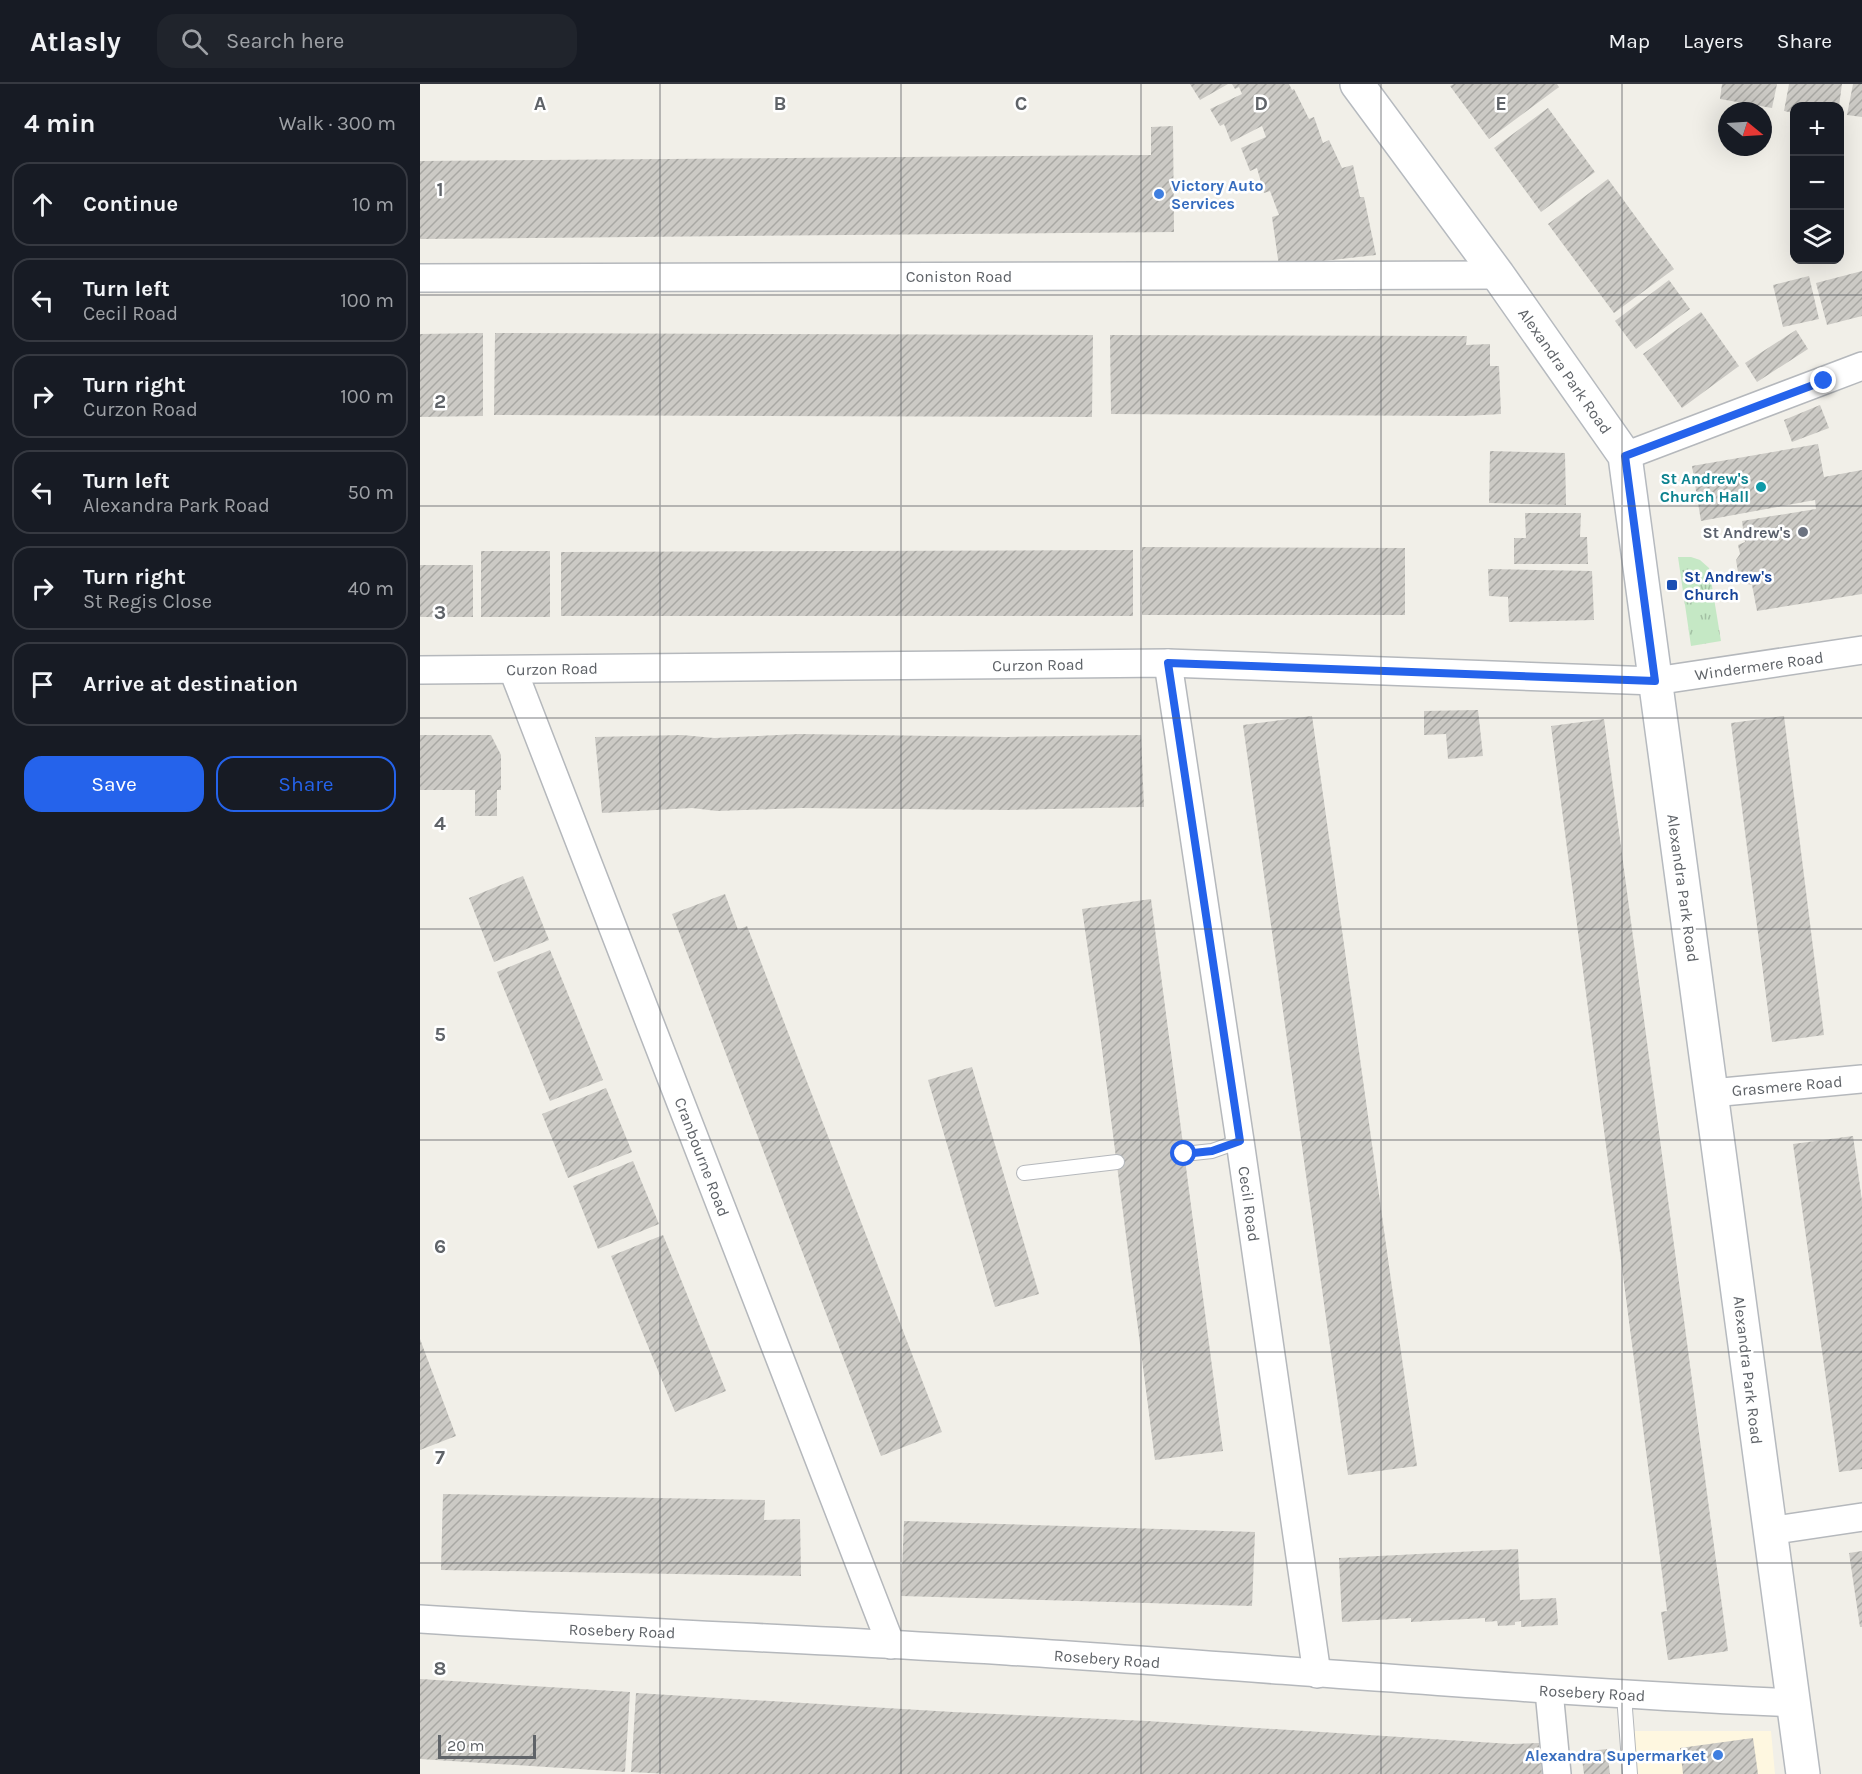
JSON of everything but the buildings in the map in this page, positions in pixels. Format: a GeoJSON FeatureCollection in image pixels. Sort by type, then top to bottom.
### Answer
{"type":"FeatureCollection","features":[{"type":"Feature","properties":{"kind":"main road","name":"Alexandra Park Road"},"geometry":{"type":"LineString","coordinates":[[1357,84],[1498,275],[1625,456],[1803,1774]]}},
{"type":"Feature","properties":{"kind":"street","name":"Coniston Road"},"geometry":{"type":"LineString","coordinates":[[420,278],[1498,275]]}},
{"type":"Feature","properties":{"kind":"street"},"geometry":{"type":"LineString","coordinates":[[1625,456],[1862,366]]}},
{"type":"Feature","properties":{"kind":"street","name":"Windermere Road"},"geometry":{"type":"LineString","coordinates":[[1655,681],[1862,650]]}},
{"type":"Feature","properties":{"kind":"street","name":"Curzon Road"},"geometry":{"type":"LineString","coordinates":[[420,670],[1168,663],[1655,681]]}},
{"type":"Feature","properties":{"kind":"street","name":"Cecil Road"},"geometry":{"type":"LineString","coordinates":[[1168,663],[1317,1674]]}},
{"type":"Feature","properties":{"kind":"street","name":"Cranbourne Road"},"geometry":{"type":"LineString","coordinates":[[513,670],[891,1645]]}},
{"type":"Feature","properties":{"kind":"street","name":"Grasmere Road"},"geometry":{"type":"LineString","coordinates":[[1712,1093],[1862,1079]]}},
{"type":"Feature","properties":{"kind":"street"},"geometry":{"type":"LineString","coordinates":[[1769,1531],[1862,1517]]}},
{"type":"Feature","properties":{"kind":"street","name":"Rosebery Road"},"geometry":{"type":"LineString","coordinates":[[420,1619],[891,1645],[1548,1691],[1794,1703]]}},
{"type":"Feature","properties":{"kind":"street"},"geometry":{"type":"LineString","coordinates":[[1548,1691],[1557,1774]]}},
{"type":"Feature","properties":{"kind":"lane"},"geometry":{"type":"LineString","coordinates":[[1184,1154],[1212,1151],[1240,1141]]}},
{"type":"Feature","properties":{"kind":"lane"},"geometry":{"type":"LineString","coordinates":[[1024,1173],[1117,1162]]}},
{"type":"Feature","properties":{"kind":"lane"},"geometry":{"type":"LineString","coordinates":[[1624,1695],[1630,1774]]}},
{"type":"Feature","properties":{"kind":"shaded area"},"geometry":{"type":"Polygon","coordinates":[[[1633,1731],[1771,1731],[1775,1774],[1637,1774],[1633,1731]]]}},
{"type":"Feature","properties":{"kind":"green space"},"geometry":{"type":"Polygon","coordinates":[[[1678,557],[1700,560],[1709,568],[1721,641],[1691,646],[1678,557]]]}},
{"type":"Feature","properties":{"kind":"place","name":"Victory Auto Services"},"geometry":{"type":"Point","coordinates":[1159,194]}},
{"type":"Feature","properties":{"kind":"place","name":"St Andrew's Church Hall"},"geometry":{"type":"Point","coordinates":[1761,487]}},
{"type":"Feature","properties":{"kind":"place","name":"St Andrew's"},"geometry":{"type":"Point","coordinates":[1803,532]}},
{"type":"Feature","properties":{"kind":"place","name":"St Andrew's Church"},"geometry":{"type":"Point","coordinates":[1672,585]}},
{"type":"Feature","properties":{"kind":"place","name":"Alexandra Supermarket"},"geometry":{"type":"Point","coordinates":[1718,1755]}},
{"type":"Feature","properties":{"kind":"route"},"geometry":{"type":"LineString","coordinates":[[1184,1154],[1212,1151],[1240,1141],[1168,663],[1655,681],[1625,456],[1824,381]]}}]}
